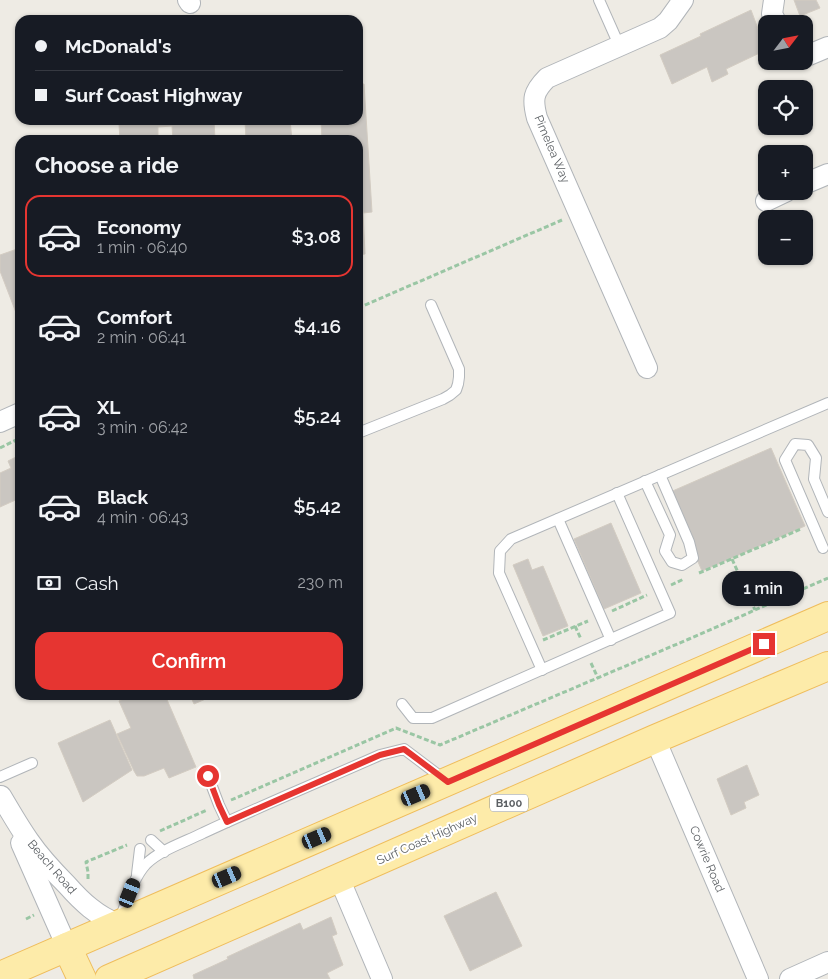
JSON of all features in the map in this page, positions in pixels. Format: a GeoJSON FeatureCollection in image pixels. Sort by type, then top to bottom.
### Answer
{"type":"FeatureCollection","features":[{"type":"Feature","properties":{"kind":"main road"},"geometry":{"type":"LineString","coordinates":[[0,976],[828,616]]}},
{"type":"Feature","properties":{"kind":"main road","name":"Surf Coast Highway"},"geometry":{"type":"LineString","coordinates":[[109,979],[828,666]]}},
{"type":"Feature","properties":{"kind":"main road"},"geometry":{"type":"LineString","coordinates":[[67,947],[82,979]]}},
{"type":"Feature","properties":{"kind":"street","name":"Pimelea Way"},"geometry":{"type":"LineString","coordinates":[[647,368],[537,118],[534,96],[539,86],[547,78],[660,28],[668,21],[683,0]]}},
{"type":"Feature","properties":{"kind":"street"},"geometry":{"type":"LineString","coordinates":[[772,15],[774,0]]}},
{"type":"Feature","properties":{"kind":"street"},"geometry":{"type":"LineString","coordinates":[[813,54],[828,47]]}},
{"type":"Feature","properties":{"kind":"street"},"geometry":{"type":"LineString","coordinates":[[813,180],[828,174]]}},
{"type":"Feature","properties":{"kind":"street"},"geometry":{"type":"LineString","coordinates":[[0,422],[15,415]]}},
{"type":"Feature","properties":{"kind":"street","name":"Cowrie Road"},"geometry":{"type":"LineString","coordinates":[[655,740],[758,979]]}},
{"type":"Feature","properties":{"kind":"street","name":"Beach Road"},"geometry":{"type":"LineString","coordinates":[[0,795],[30,843],[54,872],[96,914],[118,924]]}},
{"type":"Feature","properties":{"kind":"street","name":"Beach Road"},"geometry":{"type":"LineString","coordinates":[[0,795],[67,947]]}},
{"type":"Feature","properties":{"kind":"street"},"geometry":{"type":"LineString","coordinates":[[339,878],[382,979]]}},
{"type":"Feature","properties":{"kind":"street"},"geometry":{"type":"LineString","coordinates":[[790,979],[828,962]]}},
{"type":"Feature","properties":{"kind":"lane"},"geometry":{"type":"LineString","coordinates":[[599,0],[619,45]]}},
{"type":"Feature","properties":{"kind":"lane"},"geometry":{"type":"LineString","coordinates":[[363,431],[443,399],[456,390],[459,369],[431,305]]}},
{"type":"Feature","properties":{"kind":"lane"},"geometry":{"type":"LineString","coordinates":[[542,670],[499,573],[500,551],[511,539],[828,403]]}},
{"type":"Feature","properties":{"kind":"lane"},"geometry":{"type":"LineString","coordinates":[[823,548],[785,460],[796,444],[808,445],[816,458],[814,479],[828,512]]}},
{"type":"Feature","properties":{"kind":"lane"},"geometry":{"type":"LineString","coordinates":[[645,481],[670,535],[665,551],[672,562],[682,565],[693,558],[660,475]]}},
{"type":"Feature","properties":{"kind":"lane"},"geometry":{"type":"LineString","coordinates":[[402,704],[414,718],[432,718],[670,613],[617,493]]}},
{"type":"Feature","properties":{"kind":"lane"},"geometry":{"type":"LineString","coordinates":[[558,519],[611,640]]}},
{"type":"Feature","properties":{"kind":"lane"},"geometry":{"type":"LineString","coordinates":[[118,924],[137,877],[145,865],[152,859],[227,822],[380,755],[404,749],[448,782]]}},
{"type":"Feature","properties":{"kind":"lane"},"geometry":{"type":"LineString","coordinates":[[0,777],[32,763]]}},
{"type":"Feature","properties":{"kind":"lane"},"geometry":{"type":"LineString","coordinates":[[208,776],[227,822]]}},
{"type":"Feature","properties":{"kind":"lane"},"geometry":{"type":"LineString","coordinates":[[152,840],[164,852]]}},
{"type":"Feature","properties":{"kind":"lane"},"geometry":{"type":"LineString","coordinates":[[137,877],[140,849]]}},
{"type":"Feature","properties":{"kind":"path"},"geometry":{"type":"LineString","coordinates":[[363,306],[579,213]]}},
{"type":"Feature","properties":{"kind":"path"},"geometry":{"type":"LineString","coordinates":[[0,448],[15,440]]}},
{"type":"Feature","properties":{"kind":"path"},"geometry":{"type":"LineString","coordinates":[[696,574],[812,524]]}},
{"type":"Feature","properties":{"kind":"path"},"geometry":{"type":"LineString","coordinates":[[732,559],[755,610]]}},
{"type":"Feature","properties":{"kind":"path"},"geometry":{"type":"LineString","coordinates":[[531,646],[687,578]]}},
{"type":"Feature","properties":{"kind":"building"},"geometry":{"type":"Polygon","coordinates":[[[794,0],[816,0],[820,8],[800,15],[794,0]]]}},
{"type":"Feature","properties":{"kind":"building"},"geometry":{"type":"Polygon","coordinates":[[[751,10],[758,29],[758,54],[726,69],[728,74],[712,82],[707,67],[672,84],[660,55],[701,36],[700,34],[751,10]]]}},
{"type":"Feature","properties":{"kind":"building"},"geometry":{"type":"Polygon","coordinates":[[[364,84],[372,212],[363,213],[363,135],[322,135],[321,125],[363,125],[364,84]]]}},
{"type":"Feature","properties":{"kind":"building"},"geometry":{"type":"Polygon","coordinates":[[[119,125],[214,125],[215,135],[173,135],[172,126],[158,127],[158,135],[120,135],[119,125]]]}},
{"type":"Feature","properties":{"kind":"building"},"geometry":{"type":"Polygon","coordinates":[[[245,125],[290,125],[292,135],[246,135],[245,125]]]}},
{"type":"Feature","properties":{"kind":"building"},"geometry":{"type":"Polygon","coordinates":[[[363,213],[365,254],[363,254],[363,213]]]}},
{"type":"Feature","properties":{"kind":"building"},"geometry":{"type":"Polygon","coordinates":[[[15,250],[15,310],[0,271],[0,255],[15,250]]]}},
{"type":"Feature","properties":{"kind":"building"},"geometry":{"type":"Polygon","coordinates":[[[771,448],[805,526],[702,571],[668,493],[771,448]]]}},
{"type":"Feature","properties":{"kind":"building"},"geometry":{"type":"Polygon","coordinates":[[[15,458],[15,500],[0,507],[0,473],[11,468],[8,461],[15,458]]]}},
{"type":"Feature","properties":{"kind":"building"},"geometry":{"type":"Polygon","coordinates":[[[611,523],[641,593],[604,609],[574,539],[611,523]]]}},
{"type":"Feature","properties":{"kind":"building"},"geometry":{"type":"Polygon","coordinates":[[[528,559],[532,570],[543,566],[568,626],[543,636],[513,565],[528,559]]]}},
{"type":"Feature","properties":{"kind":"building"},"geometry":{"type":"Polygon","coordinates":[[[167,700],[196,767],[169,778],[164,768],[144,776],[137,776],[117,734],[131,728],[119,701],[167,700]]]}},
{"type":"Feature","properties":{"kind":"building"},"geometry":{"type":"Polygon","coordinates":[[[192,700],[203,700],[194,704],[192,700]]]}},
{"type":"Feature","properties":{"kind":"building"},"geometry":{"type":"Polygon","coordinates":[[[110,720],[132,770],[83,802],[58,743],[110,720]]]}},
{"type":"Feature","properties":{"kind":"building"},"geometry":{"type":"Polygon","coordinates":[[[747,765],[759,795],[744,802],[746,808],[731,815],[717,779],[747,765]]]}},
{"type":"Feature","properties":{"kind":"building"},"geometry":{"type":"Polygon","coordinates":[[[496,892],[522,946],[470,971],[444,916],[496,892]]]}},
{"type":"Feature","properties":{"kind":"building"},"geometry":{"type":"Polygon","coordinates":[[[331,917],[337,934],[332,936],[343,965],[327,973],[330,979],[194,979],[193,975],[228,959],[227,957],[300,923],[303,930],[331,917]]]}},
{"type":"Feature","properties":{"kind":"route"},"geometry":{"type":"LineString","coordinates":[[208,776],[227,822],[380,755],[404,749],[448,782],[764,644]]}}]}
